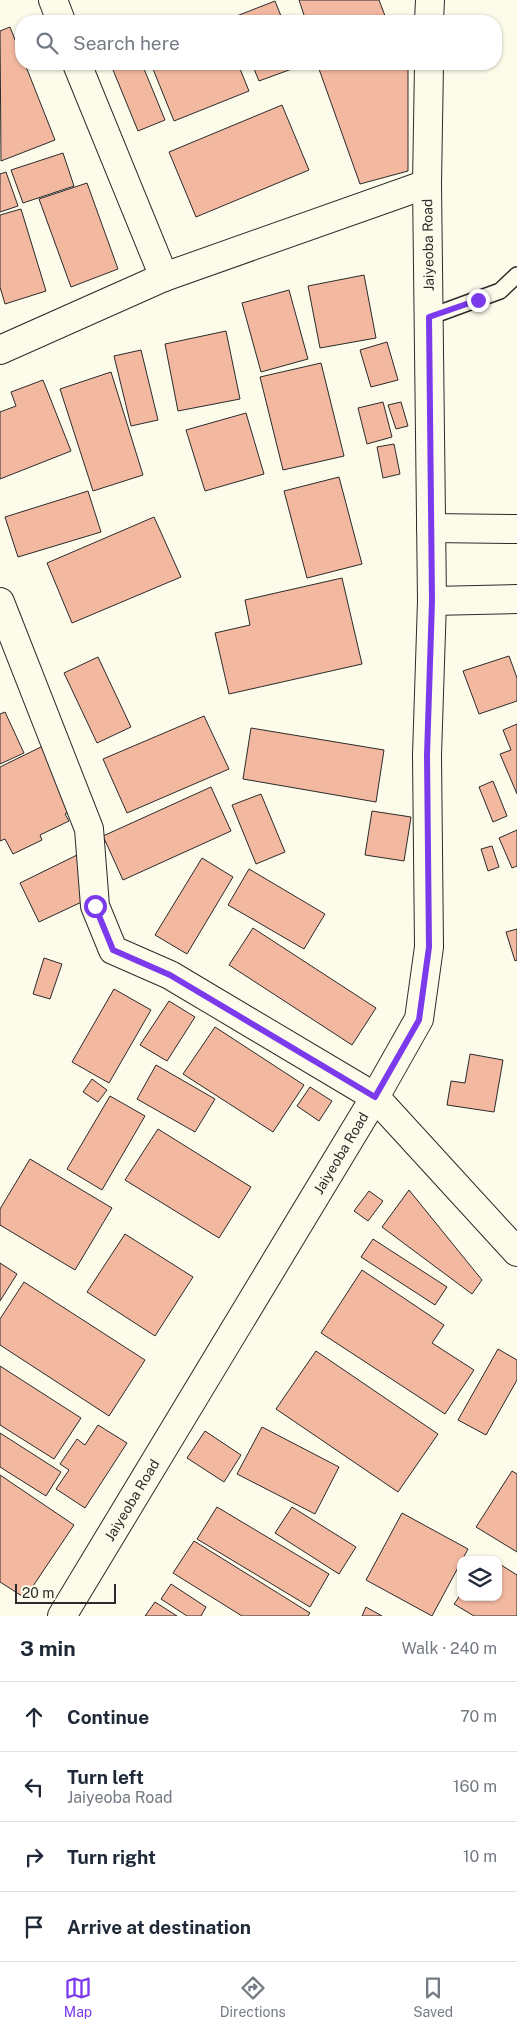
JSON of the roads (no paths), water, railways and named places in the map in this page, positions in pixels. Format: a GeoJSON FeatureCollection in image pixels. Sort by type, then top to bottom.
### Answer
{"type":"FeatureCollection","features":[{"type":"Feature","properties":{"kind":"street"},"geometry":{"type":"LineString","coordinates":[[54,0],[59,15]]}},
{"type":"Feature","properties":{"kind":"street"},"geometry":{"type":"LineString","coordinates":[[429,15],[430,0]]}},
{"type":"Feature","properties":{"kind":"street"},"geometry":{"type":"LineString","coordinates":[[79,70],[164,277]]}},
{"type":"Feature","properties":{"kind":"street","name":"Jaiyeoba Road"},"geometry":{"type":"LineString","coordinates":[[62,1616],[375,1097],[419,1020],[429,947],[427,755],[432,601],[427,184],[428,70]]}},
{"type":"Feature","properties":{"kind":"street"},"geometry":{"type":"LineString","coordinates":[[0,350],[164,277],[427,184]]}},
{"type":"Feature","properties":{"kind":"street"},"geometry":{"type":"LineString","coordinates":[[431,528],[517,529]]}},
{"type":"Feature","properties":{"kind":"street"},"geometry":{"type":"LineString","coordinates":[[432,601],[517,599]]}},
{"type":"Feature","properties":{"kind":"street"},"geometry":{"type":"LineString","coordinates":[[0,602],[89,829],[95,906],[113,950],[170,975],[375,1097],[517,1252]]}},
{"type":"Feature","properties":{"kind":"lane"},"geometry":{"type":"LineString","coordinates":[[429,317],[500,291],[517,275]]}}]}
